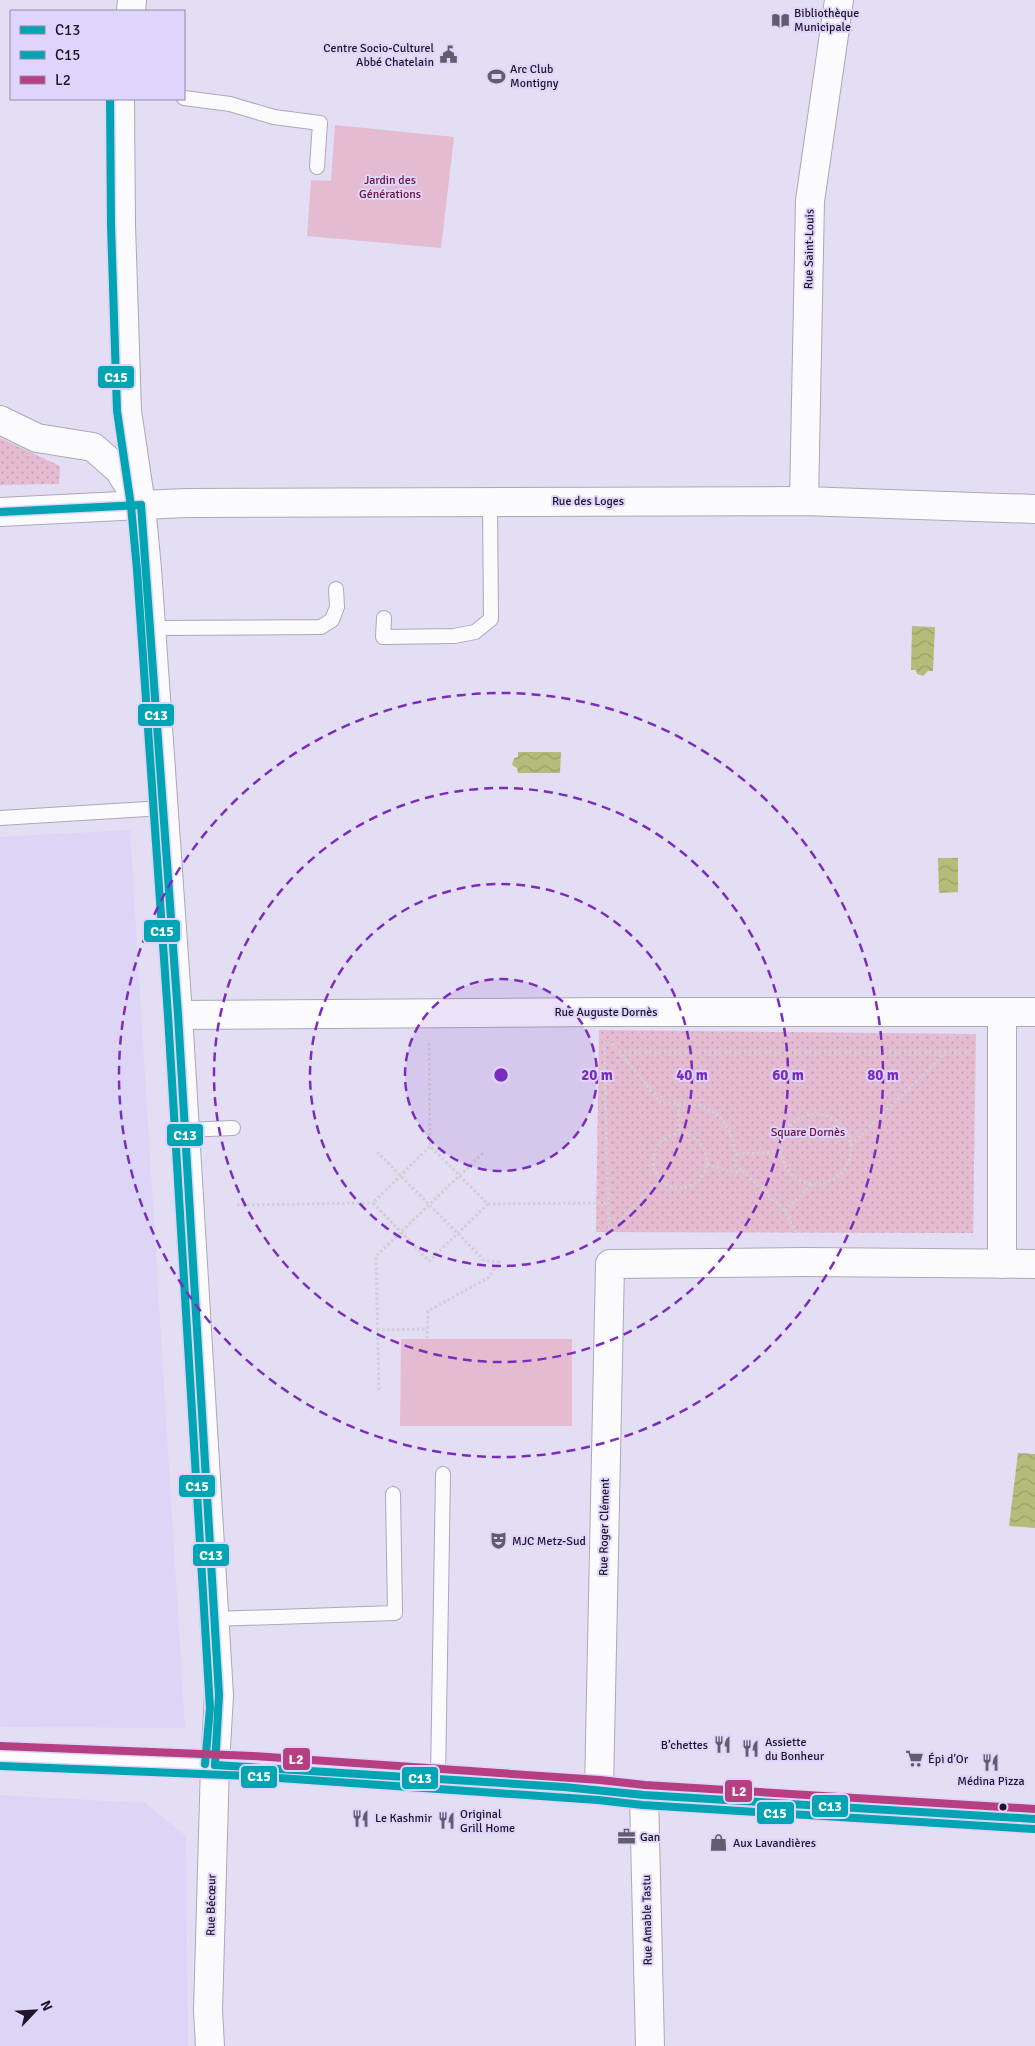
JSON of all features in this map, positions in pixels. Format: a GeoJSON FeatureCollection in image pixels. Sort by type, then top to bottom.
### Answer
{"type":"FeatureCollection","features":[{"type":"Feature","properties":{"kind":"street","name":"Rue Saint-Louis"},"geometry":{"type":"LineString","coordinates":[[804,501],[810,201],[839,0]]}},
{"type":"Feature","properties":{"kind":"street","name":"Rue Bécœur"},"geometry":{"type":"LineString","coordinates":[[120,100],[121,225],[127,412],[141,505],[151,628],[178,1016],[220,1708],[215,1765],[209,1992],[210,2046]]}},
{"type":"Feature","properties":{"kind":"street"},"geometry":{"type":"LineString","coordinates":[[0,420],[37,438],[93,447],[119,470],[141,505]]}},
{"type":"Feature","properties":{"kind":"street","name":"Rue des Loges"},"geometry":{"type":"LineString","coordinates":[[0,512],[141,505],[804,501],[1035,509]]}},
{"type":"Feature","properties":{"kind":"street"},"geometry":{"type":"LineString","coordinates":[[1002,1012],[1002,1264]]}},
{"type":"Feature","properties":{"kind":"street","name":"Rue Auguste Dornès"},"geometry":{"type":"LineString","coordinates":[[178,1016],[428,1013],[603,1022],[1035,1012]]}},
{"type":"Feature","properties":{"kind":"street"},"geometry":{"type":"LineString","coordinates":[[610,1264],[804,1262],[1035,1264]]}},
{"type":"Feature","properties":{"kind":"street","name":"Rue Roger Clément"},"geometry":{"type":"LineString","coordinates":[[599,1790],[610,1264]]}},
{"type":"Feature","properties":{"kind":"street"},"geometry":{"type":"LineString","coordinates":[[0,1756],[215,1765],[438,1778],[644,1795],[1035,1819]]}},
{"type":"Feature","properties":{"kind":"street","name":"Rue Amable Tastu"},"geometry":{"type":"LineString","coordinates":[[644,1795],[650,2046]]}},
{"type":"Feature","properties":{"kind":"lane"},"geometry":{"type":"LineString","coordinates":[[185,98],[230,104],[274,117],[320,123],[317,167]]}},
{"type":"Feature","properties":{"kind":"lane"},"geometry":{"type":"LineString","coordinates":[[384,618],[383,637],[454,636],[475,632],[491,619],[490,502]]}},
{"type":"Feature","properties":{"kind":"lane"},"geometry":{"type":"LineString","coordinates":[[151,628],[320,627],[332,620],[336,607],[336,589]]}},
{"type":"Feature","properties":{"kind":"lane"},"geometry":{"type":"LineString","coordinates":[[0,818],[163,808]]}},
{"type":"Feature","properties":{"kind":"lane"},"geometry":{"type":"LineString","coordinates":[[184,1130],[233,1128]]}},
{"type":"Feature","properties":{"kind":"lane"},"geometry":{"type":"LineString","coordinates":[[438,1778],[443,1474]]}},
{"type":"Feature","properties":{"kind":"lane"},"geometry":{"type":"LineString","coordinates":[[214,1619],[395,1612],[393,1494]]}},
{"type":"Feature","properties":{"kind":"path"},"geometry":{"type":"LineString","coordinates":[[428,1013],[430,1146],[488,1204]]}},
{"type":"Feature","properties":{"kind":"path"},"geometry":{"type":"LineString","coordinates":[[603,1022],[619,1052],[661,1103],[704,1107],[718,1116],[734,1141],[737,1154],[736,1165],[785,1211],[804,1250],[804,1262]]}},
{"type":"Feature","properties":{"kind":"path"},"geometry":{"type":"LineString","coordinates":[[603,1022],[610,1264]]}},
{"type":"Feature","properties":{"kind":"path"},"geometry":{"type":"LineString","coordinates":[[619,1052],[945,1052],[851,1145]]}},
{"type":"Feature","properties":{"kind":"path"},"geometry":{"type":"LineString","coordinates":[[678,1104],[679,1134]]}},
{"type":"Feature","properties":{"kind":"path"},"geometry":{"type":"LineString","coordinates":[[820,1113],[835,1118],[846,1129],[851,1145],[850,1157],[845,1169],[836,1178],[824,1183],[812,1184],[800,1181],[783,1164],[780,1152],[782,1136],[790,1123],[804,1114],[820,1113]]}},
{"type":"Feature","properties":{"kind":"path"},"geometry":{"type":"LineString","coordinates":[[679,1134],[694,1138],[705,1149],[707,1164],[701,1178],[688,1187],[673,1187],[660,1180],[654,1169],[653,1156],[658,1145],[667,1137],[679,1134]]}},
{"type":"Feature","properties":{"kind":"path"},"geometry":{"type":"LineString","coordinates":[[237,1205],[373,1203],[430,1146]]}},
{"type":"Feature","properties":{"kind":"path"},"geometry":{"type":"LineString","coordinates":[[377,1152],[484,1260],[499,1262],[488,1278],[428,1311],[427,1339]]}},
{"type":"Feature","properties":{"kind":"path"},"geometry":{"type":"LineString","coordinates":[[379,1390],[376,1256],[484,1152]]}},
{"type":"Feature","properties":{"kind":"path"},"geometry":{"type":"LineString","coordinates":[[737,1154],[780,1152]]}},
{"type":"Feature","properties":{"kind":"path"},"geometry":{"type":"LineString","coordinates":[[707,1164],[736,1173],[742,1170]]}},
{"type":"Feature","properties":{"kind":"path"},"geometry":{"type":"LineString","coordinates":[[609,1233],[660,1180]]}},
{"type":"Feature","properties":{"kind":"path"},"geometry":{"type":"LineString","coordinates":[[785,1211],[812,1184]]}},
{"type":"Feature","properties":{"kind":"path"},"geometry":{"type":"LineString","coordinates":[[373,1203],[429,1261],[488,1204],[608,1203]]}},
{"type":"Feature","properties":{"kind":"path"},"geometry":{"type":"LineString","coordinates":[[378,1330],[427,1328]]}},
{"type":"Feature","properties":{"kind":"shaded area"},"geometry":{"type":"Polygon","coordinates":[[[130,830],[185,1728],[0,1727],[0,837],[130,830]]]}},
{"type":"Feature","properties":{"kind":"shaded area"},"geometry":{"type":"Polygon","coordinates":[[[0,1795],[145,1803],[186,1836],[188,2046],[0,2046],[0,1795]]]}},
{"type":"Feature","properties":{"kind":"green space","name":"Jardin des Générations"},"geometry":{"type":"Polygon","coordinates":[[[335,125],[454,137],[441,248],[307,236],[311,180],[331,181],[335,125]]]}},
{"type":"Feature","properties":{"kind":"green space"},"geometry":{"type":"Polygon","coordinates":[[[0,438],[60,466],[59,484],[0,485],[0,438]]]}},
{"type":"Feature","properties":{"kind":"green space","name":"Square Dornès"},"geometry":{"type":"Polygon","coordinates":[[[599,1030],[976,1034],[973,1233],[596,1232],[599,1030]]]}},
{"type":"Feature","properties":{"kind":"green space"},"geometry":{"type":"Polygon","coordinates":[[[401,1339],[572,1339],[572,1426],[400,1426],[401,1339]]]}},
{"type":"Feature","properties":{"kind":"water"},"geometry":{"type":"Polygon","coordinates":[[[912,626],[935,627],[933,671],[928,671],[923,676],[917,674],[916,670],[911,670],[912,626]]]}},
{"type":"Feature","properties":{"kind":"water"},"geometry":{"type":"Polygon","coordinates":[[[518,752],[561,752],[560,773],[518,773],[517,768],[512,765],[514,758],[518,757],[518,752]]]}},
{"type":"Feature","properties":{"kind":"water"},"geometry":{"type":"Polygon","coordinates":[[[938,858],[958,858],[958,892],[939,893],[938,858]]]}},
{"type":"Feature","properties":{"kind":"water"},"geometry":{"type":"Polygon","coordinates":[[[1018,1453],[1035,1454],[1035,1528],[1009,1526],[1018,1453]]]}},
{"type":"Feature","properties":{"kind":"transit line","name":"C15"},"geometry":{"type":"LineString","coordinates":[[110,100],[111,225],[117,411],[131,506],[137,570],[168,1016],[210,1708],[205,1764]]}},
{"type":"Feature","properties":{"kind":"transit line","name":"C13"},"geometry":{"type":"LineString","coordinates":[[141,505],[178,1015],[219,1695],[215,1765]]}},
{"type":"Feature","properties":{"kind":"transit line","name":"C13"},"geometry":{"type":"LineString","coordinates":[[0,512],[141,505]]}},
{"type":"Feature","properties":{"kind":"transit line","name":"L2"},"geometry":{"type":"LineString","coordinates":[[0,1746],[253,1756],[600,1780],[645,1785],[1035,1809]]}},
{"type":"Feature","properties":{"kind":"transit line","name":"C13"},"geometry":{"type":"LineString","coordinates":[[215,1765],[564,1787],[644,1795],[1035,1819]]}},
{"type":"Feature","properties":{"kind":"transit line","name":"C15"},"geometry":{"type":"LineString","coordinates":[[0,1766],[251,1776],[598,1800],[643,1805],[1034,1829]]}},
{"type":"Feature","properties":{"kind":"place","name":"Bibliothèque Municipale"},"geometry":{"type":"Point","coordinates":[780,20]}},
{"type":"Feature","properties":{"kind":"place","name":"Centre Socio-Culturel Abbé Chatelain"},"geometry":{"type":"Point","coordinates":[448,55]}},
{"type":"Feature","properties":{"kind":"place","name":"Arc Club Montigny"},"geometry":{"type":"Point","coordinates":[496,76]}},
{"type":"Feature","properties":{"kind":"place","name":"MJC Metz-Sud"},"geometry":{"type":"Point","coordinates":[498,1541]}},
{"type":"Feature","properties":{"kind":"place","name":"B’chettes"},"geometry":{"type":"Point","coordinates":[722,1745]}},
{"type":"Feature","properties":{"kind":"place","name":"Assiette du Bonheur"},"geometry":{"type":"Point","coordinates":[751,1749]}},
{"type":"Feature","properties":{"kind":"place","name":"Épi d'Or"},"geometry":{"type":"Point","coordinates":[914,1759]}},
{"type":"Feature","properties":{"kind":"place","name":"Médina Pizza"},"geometry":{"type":"Point","coordinates":[991,1762]}},
{"type":"Feature","properties":{"kind":"place","name":"Le Kashmir"},"geometry":{"type":"Point","coordinates":[361,1818]}},
{"type":"Feature","properties":{"kind":"place","name":"Original Grill Home"},"geometry":{"type":"Point","coordinates":[446,1821]}},
{"type":"Feature","properties":{"kind":"place","name":"Gan"},"geometry":{"type":"Point","coordinates":[626,1837]}},
{"type":"Feature","properties":{"kind":"place","name":"Aux Lavandières"},"geometry":{"type":"Point","coordinates":[719,1843]}}]}
